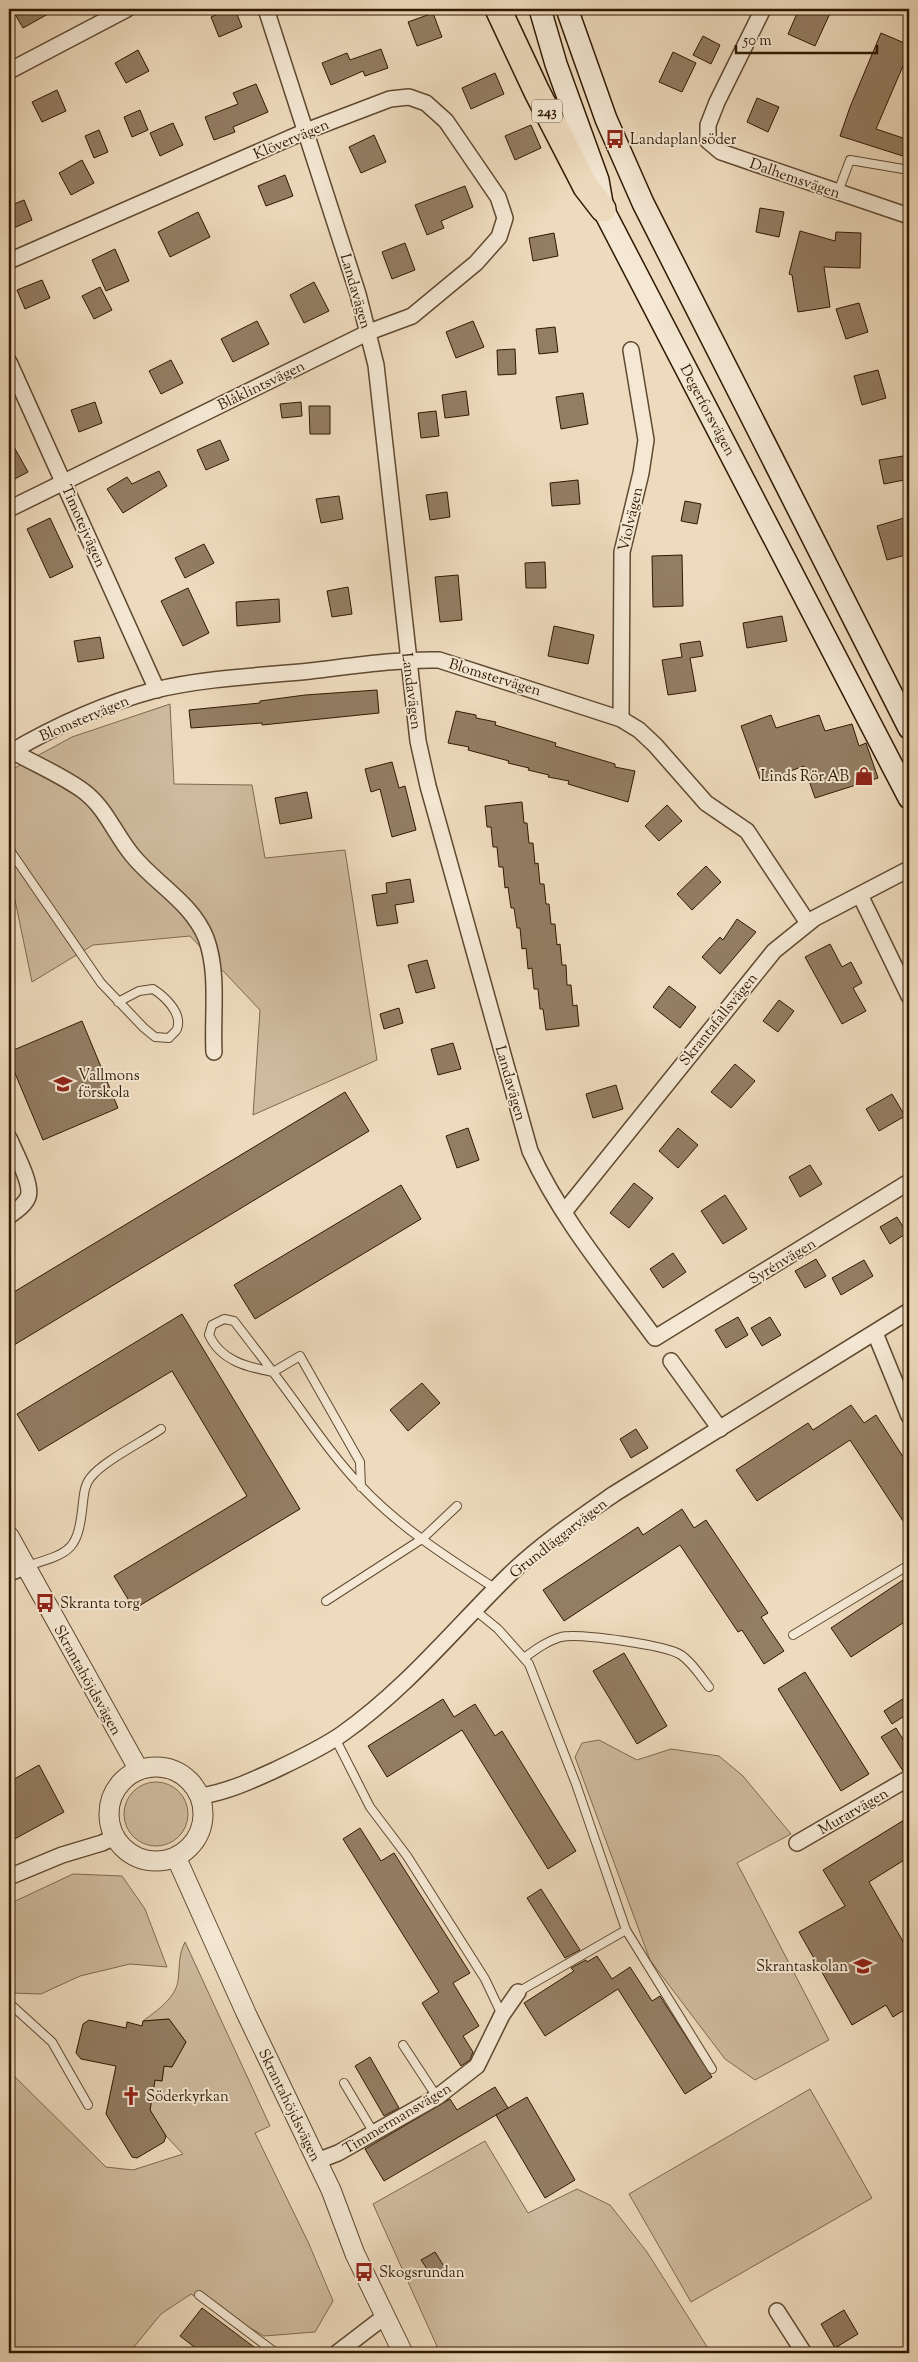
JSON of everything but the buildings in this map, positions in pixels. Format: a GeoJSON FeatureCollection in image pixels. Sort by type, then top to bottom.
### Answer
{"type":"FeatureCollection","features":[{"type":"Feature","properties":{"kind":"highway","name":"243"},"geometry":{"type":"LineString","coordinates":[[498,9],[537,92],[586,187],[603,209]]}},
{"type":"Feature","properties":{"kind":"main road","name":"Degerforsvägen"},"geometry":{"type":"LineString","coordinates":[[540,9],[556,64],[598,180],[603,209],[909,798]]}},
{"type":"Feature","properties":{"kind":"main road"},"geometry":{"type":"LineString","coordinates":[[567,9],[606,119],[643,203],[909,728]]}},
{"type":"Feature","properties":{"kind":"street"},"geometry":{"type":"LineString","coordinates":[[9,71],[127,9]]}},
{"type":"Feature","properties":{"kind":"street","name":"Landavägen"},"geometry":{"type":"LineString","coordinates":[[266,9],[369,332],[376,365],[414,714],[428,786],[527,1141],[542,1178],[654,1338]]}},
{"type":"Feature","properties":{"kind":"street","name":"Dalhemsvägen"},"geometry":{"type":"LineString","coordinates":[[763,9],[717,102],[708,125],[708,141],[721,152],[909,216]]}},
{"type":"Feature","properties":{"kind":"street","name":"Klövervägen"},"geometry":{"type":"LineString","coordinates":[[9,261],[306,132],[390,99],[409,97],[426,103],[446,121],[498,197],[505,218],[497,240]]}},
{"type":"Feature","properties":{"kind":"street","name":"Blåklintsvägen"},"geometry":{"type":"LineString","coordinates":[[9,509],[369,332],[412,316],[476,263],[497,240]]}},
{"type":"Feature","properties":{"kind":"street","name":"Violvägen"},"geometry":{"type":"LineString","coordinates":[[621,719],[622,552],[641,473],[646,440],[630,350]]}},
{"type":"Feature","properties":{"kind":"street","name":"Timotejvägen"},"geometry":{"type":"LineString","coordinates":[[9,362],[157,690]]}},
{"type":"Feature","properties":{"kind":"street","name":"Blomstervägen"},"geometry":{"type":"LineString","coordinates":[[10,752],[73,719],[116,702],[157,690],[231,679],[408,660],[439,660],[621,719],[639,730],[655,745],[706,803],[747,831],[808,923]]}},
{"type":"Feature","properties":{"kind":"street"},"geometry":{"type":"LineString","coordinates":[[10,752],[72,783],[95,801],[132,855],[185,905],[199,924],[207,940],[213,974],[214,1052]]}},
{"type":"Feature","properties":{"kind":"street","name":"Skrantafallsvägen"},"geometry":{"type":"LineString","coordinates":[[564,1212],[774,951],[808,923],[909,869]]}},
{"type":"Feature","properties":{"kind":"street"},"geometry":{"type":"LineString","coordinates":[[860,895],[909,996]]}},
{"type":"Feature","properties":{"kind":"street"},"geometry":{"type":"LineString","coordinates":[[9,1138],[28,1185],[29,1196],[19,1209],[9,1216]]}},
{"type":"Feature","properties":{"kind":"street","name":"Syrénvägen"},"geometry":{"type":"LineString","coordinates":[[654,1338],[909,1182]]}},
{"type":"Feature","properties":{"kind":"street","name":"Grundläggarvägen"},"geometry":{"type":"LineString","coordinates":[[201,1796],[215,1794],[252,1780],[301,1757],[335,1738],[406,1682],[496,1589],[530,1557],[570,1524],[614,1494],[909,1311]]}},
{"type":"Feature","properties":{"kind":"street"},"geometry":{"type":"LineString","coordinates":[[874,1333],[909,1416]]}},
{"type":"Feature","properties":{"kind":"street"},"geometry":{"type":"LineString","coordinates":[[671,1361],[720,1429]]}},
{"type":"Feature","properties":{"kind":"street","name":"Skrantahöjdsvägen"},"geometry":{"type":"LineString","coordinates":[[9,1536],[17,1570],[139,1770]]}},
{"type":"Feature","properties":{"kind":"street"},"geometry":{"type":"LineString","coordinates":[[160,1767],[180,1773],[188,1779],[201,1796],[204,1820],[201,1832],[190,1847],[176,1858],[165,1861],[141,1859],[131,1854],[115,1837],[109,1818],[112,1798],[122,1781],[139,1770],[160,1767]]}},
{"type":"Feature","properties":{"kind":"street","name":"Murarvägen"},"geometry":{"type":"LineString","coordinates":[[797,1843],[909,1778]]}},
{"type":"Feature","properties":{"kind":"street"},"geometry":{"type":"LineString","coordinates":[[9,1878],[62,1855],[102,1843],[115,1837]]}},
{"type":"Feature","properties":{"kind":"street","name":"Skrantahöjdsvägen"},"geometry":{"type":"LineString","coordinates":[[176,1858],[246,2013],[317,2161],[384,2317],[403,2353]]}},
{"type":"Feature","properties":{"kind":"street","name":"Timmermansvägen"},"geometry":{"type":"LineString","coordinates":[[317,2161],[338,2153],[437,2097],[477,2066],[502,2015],[518,1992]]}},
{"type":"Feature","properties":{"kind":"street"},"geometry":{"type":"LineString","coordinates":[[777,2311],[804,2353]]}},
{"type":"Feature","properties":{"kind":"street"},"geometry":{"type":"LineString","coordinates":[[337,2353],[384,2317]]}},
{"type":"Feature","properties":{"kind":"lane"},"geometry":{"type":"LineString","coordinates":[[838,192],[850,160],[909,170]]}},
{"type":"Feature","properties":{"kind":"lane"},"geometry":{"type":"LineString","coordinates":[[9,849],[101,983],[118,1002],[156,1037],[169,1038],[177,1030],[178,1018],[165,997],[153,989],[139,991],[118,1002]]}},
{"type":"Feature","properties":{"kind":"lane"},"geometry":{"type":"LineString","coordinates":[[361,1486],[360,1462],[300,1356],[273,1372],[237,1363],[213,1344],[209,1335],[212,1325],[224,1319],[234,1321],[273,1372],[341,1464],[361,1486],[392,1516],[422,1539],[496,1589]]}},
{"type":"Feature","properties":{"kind":"lane"},"geometry":{"type":"LineString","coordinates":[[17,1570],[60,1554],[74,1543],[80,1527],[84,1494],[91,1476],[161,1430]]}},
{"type":"Feature","properties":{"kind":"lane"},"geometry":{"type":"LineString","coordinates":[[326,1601],[422,1539],[457,1506]]}},
{"type":"Feature","properties":{"kind":"lane"},"geometry":{"type":"LineString","coordinates":[[793,1635],[909,1565]]}},
{"type":"Feature","properties":{"kind":"lane"},"geometry":{"type":"LineString","coordinates":[[476,1611],[498,1629],[529,1664],[576,1784],[626,1930],[712,2069]]}},
{"type":"Feature","properties":{"kind":"lane"},"geometry":{"type":"LineString","coordinates":[[524,1658],[543,1645],[561,1637],[590,1637],[671,1650],[684,1656],[709,1687]]}},
{"type":"Feature","properties":{"kind":"lane"},"geometry":{"type":"LineString","coordinates":[[335,1738],[370,1807],[407,1856],[485,1979],[502,2015]]}},
{"type":"Feature","properties":{"kind":"lane"},"geometry":{"type":"LineString","coordinates":[[518,1992],[626,1930]]}},
{"type":"Feature","properties":{"kind":"lane"},"geometry":{"type":"LineString","coordinates":[[9,2003],[52,2042],[88,2105]]}},
{"type":"Feature","properties":{"kind":"lane"},"geometry":{"type":"LineString","coordinates":[[403,2045],[437,2097]]}},
{"type":"Feature","properties":{"kind":"lane"},"geometry":{"type":"LineString","coordinates":[[344,2084],[374,2133]]}},
{"type":"Feature","properties":{"kind":"lane"},"geometry":{"type":"LineString","coordinates":[[199,2295],[276,2353]]}},
{"type":"Feature","properties":{"kind":"shaded area"},"geometry":{"type":"Polygon","coordinates":[[[170,704],[174,784],[252,785],[265,858],[345,850],[377,1060],[253,1115],[260,1010],[190,936],[93,945],[32,982],[15,900],[9,882],[9,771],[72,737],[170,704]]]}},
{"type":"Feature","properties":{"kind":"shaded area"},"geometry":{"type":"Polygon","coordinates":[[[599,1740],[637,1760],[671,1749],[719,1756],[743,1776],[791,1834],[737,1863],[829,2040],[755,2080],[725,2059],[650,1960],[575,1757],[582,1743],[599,1740]]]}},
{"type":"Feature","properties":{"kind":"shaded area"},"geometry":{"type":"Polygon","coordinates":[[[156,1782],[168,1785],[179,1791],[185,1802],[188,1814],[185,1826],[179,1837],[168,1843],[156,1846],[144,1843],[133,1837],[127,1826],[124,1814],[127,1802],[133,1791],[144,1785],[156,1782]]]}},
{"type":"Feature","properties":{"kind":"shaded area"},"geometry":{"type":"Polygon","coordinates":[[[73,1874],[122,1876],[145,1909],[167,1967],[130,1964],[80,1976],[41,1994],[11,1993],[9,1991],[9,1904],[73,1874]]]}},
{"type":"Feature","properties":{"kind":"shaded area"},"geometry":{"type":"Polygon","coordinates":[[[185,1942],[270,2126],[255,2133],[309,2244],[333,2301],[315,2332],[264,2336],[191,2294],[161,2314],[129,2353],[9,2353],[9,2071],[106,2167],[133,2170],[183,2154],[166,2136],[150,2110],[155,2080],[162,2081],[164,2066],[172,2067],[186,2042],[169,2019],[143,2021],[159,2009],[173,1993],[178,1981],[180,1957],[185,1942]]]}},
{"type":"Feature","properties":{"kind":"shaded area"},"geometry":{"type":"Polygon","coordinates":[[[810,2089],[872,2198],[691,2302],[629,2194],[810,2089]]]}},
{"type":"Feature","properties":{"kind":"shaded area"},"geometry":{"type":"Polygon","coordinates":[[[485,2141],[528,2213],[577,2189],[610,2205],[647,2252],[711,2353],[440,2353],[373,2204],[485,2141]]]}},
{"type":"Feature","properties":{"kind":"place","name":"Landaplan söder"},"geometry":{"type":"Point","coordinates":[615,139]}},
{"type":"Feature","properties":{"kind":"place","name":"Linds Rör AB"},"geometry":{"type":"Point","coordinates":[864,776]}},
{"type":"Feature","properties":{"kind":"place","name":"Vallmons förskola"},"geometry":{"type":"Point","coordinates":[63,1084]}},
{"type":"Feature","properties":{"kind":"place","name":"Skranta torg"},"geometry":{"type":"Point","coordinates":[45,1603]}},
{"type":"Feature","properties":{"kind":"place","name":"Skrantaskolan"},"geometry":{"type":"Point","coordinates":[863,1966]}},
{"type":"Feature","properties":{"kind":"place","name":"Söderkyrkan"},"geometry":{"type":"Point","coordinates":[131,2096]}},
{"type":"Feature","properties":{"kind":"place","name":"Skogsrundan"},"geometry":{"type":"Point","coordinates":[364,2272]}}]}
